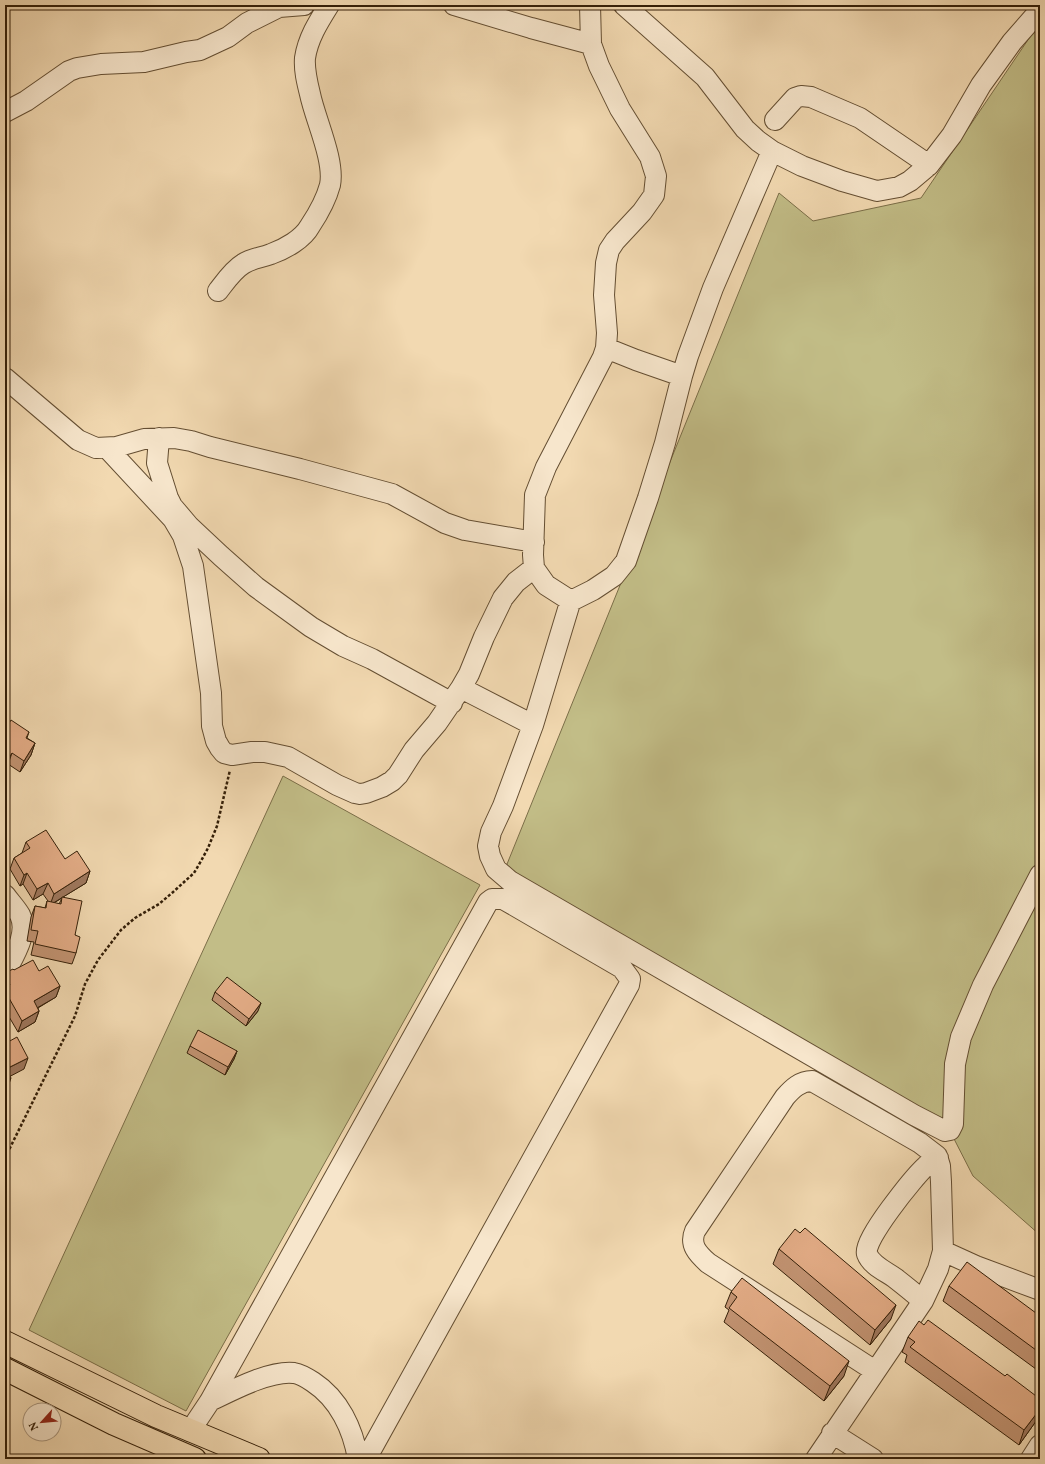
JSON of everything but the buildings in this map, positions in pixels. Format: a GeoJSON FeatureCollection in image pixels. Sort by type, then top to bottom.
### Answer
{"type":"FeatureCollection","features":[{"type":"Feature","properties":{"kind":"main road"},"geometry":{"type":"LineString","coordinates":[[5,1342],[100,1390],[190,1431],[259,1459]]}},
{"type":"Feature","properties":{"kind":"main road"},"geometry":{"type":"LineString","coordinates":[[5,1369],[114,1424],[195,1459]]}},
{"type":"Feature","properties":{"kind":"street"},"geometry":{"type":"LineString","coordinates":[[5,112],[26,101],[69,71],[77,68],[101,64],[144,62],[200,50],[228,37],[247,23],[279,7],[304,5]]}},
{"type":"Feature","properties":{"kind":"street"},"geometry":{"type":"LineString","coordinates":[[218,291],[241,265],[252,259],[283,249],[302,236],[309,228],[326,195],[330,184],[330,165],[313,110],[305,72],[305,60],[312,35],[329,5]]}},
{"type":"Feature","properties":{"kind":"street"},"geometry":{"type":"LineString","coordinates":[[454,5],[592,44]]}},
{"type":"Feature","properties":{"kind":"street"},"geometry":{"type":"LineString","coordinates":[[572,601],[546,585],[534,568],[535,495],[546,467],[603,357],[606,348],[607,333],[604,295],[606,263],[609,250],[615,241],[642,212],[654,195],[656,176],[650,157],[620,109],[599,66],[592,44],[590,5]]}},
{"type":"Feature","properties":{"kind":"street"},"geometry":{"type":"LineString","coordinates":[[624,5],[700,72],[745,129],[758,141],[772,151],[821,174],[876,191],[899,187],[910,182],[929,165],[952,135],[981,85],[1012,42],[1040,10]]}},
{"type":"Feature","properties":{"kind":"street"},"geometry":{"type":"LineString","coordinates":[[775,120],[795,98],[801,96],[811,97],[860,118],[929,165]]}},
{"type":"Feature","properties":{"kind":"street"},"geometry":{"type":"LineString","coordinates":[[772,151],[713,288],[682,376],[663,450],[644,512],[626,561],[614,576],[605,584],[572,601],[558,640],[533,725],[492,832],[488,846],[490,856],[496,869],[510,881],[914,1115],[945,1131],[950,1130],[952,1124],[955,1064],[961,1037],[983,985],[1040,875]]}},
{"type":"Feature","properties":{"kind":"street"},"geometry":{"type":"LineString","coordinates":[[606,348],[682,376]]}},
{"type":"Feature","properties":{"kind":"street"},"geometry":{"type":"LineString","coordinates":[[5,378],[78,440],[96,448],[116,447],[144,439],[174,438],[191,441],[392,494],[445,523],[464,530],[534,542]]}},
{"type":"Feature","properties":{"kind":"street"},"geometry":{"type":"LineString","coordinates":[[159,438],[157,462],[168,498],[172,506],[189,526],[256,587],[311,627],[343,646],[456,695],[533,725]]}},
{"type":"Feature","properties":{"kind":"street"},"geometry":{"type":"LineString","coordinates":[[107,448],[169,513],[179,527],[185,542],[193,566],[196,586],[211,693],[212,726],[216,741],[220,748],[224,753],[232,755],[259,752],[279,754],[355,793],[366,793],[382,787],[398,775],[414,750],[437,723],[469,674],[484,637],[503,598],[516,582],[534,568]]}},
{"type":"Feature","properties":{"kind":"street"},"geometry":{"type":"LineString","coordinates":[[5,895],[16,908],[20,916],[22,928],[21,938],[5,973]]}},
{"type":"Feature","properties":{"kind":"street"},"geometry":{"type":"LineString","coordinates":[[190,1431],[210,1401],[488,902],[492,899],[503,899],[622,968],[630,979],[629,985],[366,1459]]}},
{"type":"Feature","properties":{"kind":"street"},"geometry":{"type":"LineString","coordinates":[[816,1459],[875,1371],[921,1314],[938,1269],[943,1251],[942,1182],[938,1158],[934,1153],[920,1143],[812,1081],[803,1083],[792,1089],[785,1098],[695,1231],[692,1237],[694,1247],[708,1263],[875,1371]]}},
{"type":"Feature","properties":{"kind":"street"},"geometry":{"type":"LineString","coordinates":[[921,1314],[894,1278],[878,1267],[868,1256],[866,1249],[875,1230],[907,1187],[924,1167],[938,1158]]}},
{"type":"Feature","properties":{"kind":"street"},"geometry":{"type":"LineString","coordinates":[[943,1251],[976,1266],[1040,1290]]}},
{"type":"Feature","properties":{"kind":"street"},"geometry":{"type":"LineString","coordinates":[[210,1401],[244,1385],[274,1375],[294,1373],[307,1378],[329,1394],[340,1409],[349,1428],[358,1459]]}},
{"type":"Feature","properties":{"kind":"street"},"geometry":{"type":"LineString","coordinates":[[832,1433],[873,1459]]}},
{"type":"Feature","properties":{"kind":"street"},"geometry":{"type":"LineString","coordinates":[[1030,1459],[1040,1444]]}},
{"type":"Feature","properties":{"kind":"path"},"geometry":{"type":"LineString","coordinates":[[5,1158],[75,1016],[85,984],[104,951],[121,930],[135,918],[159,904],[184,883],[194,873],[201,862],[216,826],[226,788],[232,755]]}},
{"type":"Feature","properties":{"kind":"shaded area"},"geometry":{"type":"Polygon","coordinates":[[[1040,22],[1040,1235],[973,1176],[951,1133],[503,874],[779,193],[813,221],[921,198],[1040,22]]]}},
{"type":"Feature","properties":{"kind":"shaded area"},"geometry":{"type":"Polygon","coordinates":[[[283,776],[480,885],[186,1411],[29,1330],[283,776]]]}}]}
